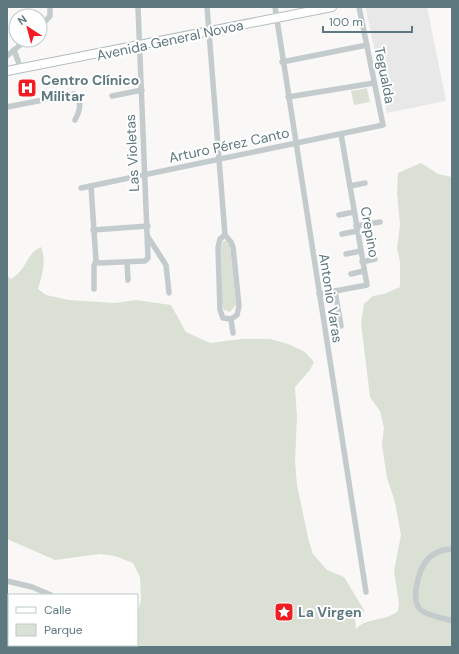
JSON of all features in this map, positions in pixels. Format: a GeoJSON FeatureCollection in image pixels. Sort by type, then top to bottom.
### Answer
{"type":"FeatureCollection","features":[{"type":"Feature","properties":{"kind":"main road","name":"Avenida General Novoa"},"geometry":{"type":"LineString","coordinates":[[7,71],[332,7]]}},
{"type":"Feature","properties":{"kind":"street"},"geometry":{"type":"LineString","coordinates":[[48,18],[50,16],[50,7]]}},
{"type":"Feature","properties":{"kind":"street","name":"Las Violetas"},"geometry":{"type":"LineString","coordinates":[[127,262],[147,260],[148,237],[138,7]]}},
{"type":"Feature","properties":{"kind":"street"},"geometry":{"type":"LineString","coordinates":[[207,7],[225,235],[233,247],[239,306],[237,314],[231,319],[223,318],[220,310],[218,248],[219,242],[225,235]]}},
{"type":"Feature","properties":{"kind":"street","name":"Antonio Varas"},"geometry":{"type":"LineString","coordinates":[[274,7],[366,592]]}},
{"type":"Feature","properties":{"kind":"street","name":"Tegualda"},"geometry":{"type":"LineString","coordinates":[[359,7],[383,124]]}},
{"type":"Feature","properties":{"kind":"street"},"geometry":{"type":"LineString","coordinates":[[282,62],[367,45]]}},
{"type":"Feature","properties":{"kind":"street"},"geometry":{"type":"LineString","coordinates":[[7,56],[16,48]]}},
{"type":"Feature","properties":{"kind":"street"},"geometry":{"type":"LineString","coordinates":[[14,50],[21,69]]}},
{"type":"Feature","properties":{"kind":"street"},"geometry":{"type":"LineString","coordinates":[[288,97],[374,83]]}},
{"type":"Feature","properties":{"kind":"street"},"geometry":{"type":"LineString","coordinates":[[112,96],[142,90]]}},
{"type":"Feature","properties":{"kind":"street"},"geometry":{"type":"LineString","coordinates":[[7,107],[74,94],[79,98],[80,104],[79,114],[75,120]]}},
{"type":"Feature","properties":{"kind":"street","name":"Arturo Pérez Canto"},"geometry":{"type":"LineString","coordinates":[[81,188],[295,144],[383,124]]}},
{"type":"Feature","properties":{"kind":"street","name":"Crepino"},"geometry":{"type":"LineString","coordinates":[[319,294],[367,285],[341,134]]}},
{"type":"Feature","properties":{"kind":"street"},"geometry":{"type":"LineString","coordinates":[[350,186],[365,183]]}},
{"type":"Feature","properties":{"kind":"street"},"geometry":{"type":"LineString","coordinates":[[91,186],[96,261],[94,266],[94,289]]}},
{"type":"Feature","properties":{"kind":"street"},"geometry":{"type":"LineString","coordinates":[[339,215],[354,212]]}},
{"type":"Feature","properties":{"kind":"street"},"geometry":{"type":"LineString","coordinates":[[342,234],[380,222]]}},
{"type":"Feature","properties":{"kind":"street"},"geometry":{"type":"LineString","coordinates":[[93,230],[148,226]]}},
{"type":"Feature","properties":{"kind":"street"},"geometry":{"type":"LineString","coordinates":[[148,237],[166,265],[169,293]]}},
{"type":"Feature","properties":{"kind":"street"},"geometry":{"type":"LineString","coordinates":[[346,254],[361,251]]}},
{"type":"Feature","properties":{"kind":"street"},"geometry":{"type":"LineString","coordinates":[[362,262],[375,259]]}},
{"type":"Feature","properties":{"kind":"street"},"geometry":{"type":"LineString","coordinates":[[96,261],[127,262],[128,280]]}},
{"type":"Feature","properties":{"kind":"street"},"geometry":{"type":"LineString","coordinates":[[351,274],[364,271]]}},
{"type":"Feature","properties":{"kind":"street"},"geometry":{"type":"LineString","coordinates":[[335,290],[341,326]]}},
{"type":"Feature","properties":{"kind":"street"},"geometry":{"type":"LineString","coordinates":[[231,319],[233,333]]}},
{"type":"Feature","properties":{"kind":"street"},"geometry":{"type":"LineString","coordinates":[[452,549],[436,553],[427,560],[418,580],[415,595],[417,604],[422,611],[452,621]]}},
{"type":"Feature","properties":{"kind":"street"},"geometry":{"type":"LineString","coordinates":[[7,581],[32,587],[50,594]]}},
{"type":"Feature","properties":{"kind":"shaded area"},"geometry":{"type":"Polygon","coordinates":[[[427,7],[446,101],[387,113],[366,8],[427,7]]]}},
{"type":"Feature","properties":{"kind":"green space"},"geometry":{"type":"Polygon","coordinates":[[[367,88],[370,102],[354,105],[351,91],[367,88]]]}},
{"type":"Feature","properties":{"kind":"green space"},"geometry":{"type":"Polygon","coordinates":[[[421,163],[438,174],[452,177],[452,647],[134,647],[138,646],[138,611],[141,600],[140,577],[133,563],[115,556],[100,554],[55,560],[7,539],[7,276],[11,279],[17,275],[32,253],[41,247],[44,263],[38,289],[46,295],[69,300],[115,303],[136,300],[171,305],[186,332],[210,343],[241,339],[270,339],[288,344],[305,352],[314,362],[310,370],[295,387],[297,417],[295,460],[297,485],[313,554],[327,570],[344,577],[364,610],[363,614],[355,616],[356,629],[360,625],[393,614],[398,611],[399,604],[394,571],[401,535],[395,502],[387,478],[382,444],[384,428],[380,411],[370,397],[361,323],[364,304],[373,296],[384,294],[400,287],[400,262],[397,248],[400,225],[397,193],[398,173],[421,163]]]}},
{"type":"Feature","properties":{"kind":"green space"},"geometry":{"type":"Polygon","coordinates":[[[223,241],[227,241],[230,245],[236,305],[230,312],[224,310],[222,304],[221,248],[223,241]]]}},
{"type":"Feature","properties":{"kind":"place","name":"Centro Clínico Militar"},"geometry":{"type":"Point","coordinates":[27,88]}},
{"type":"Feature","properties":{"kind":"place","name":"La Virgen"},"geometry":{"type":"Point","coordinates":[284,612]}}]}
